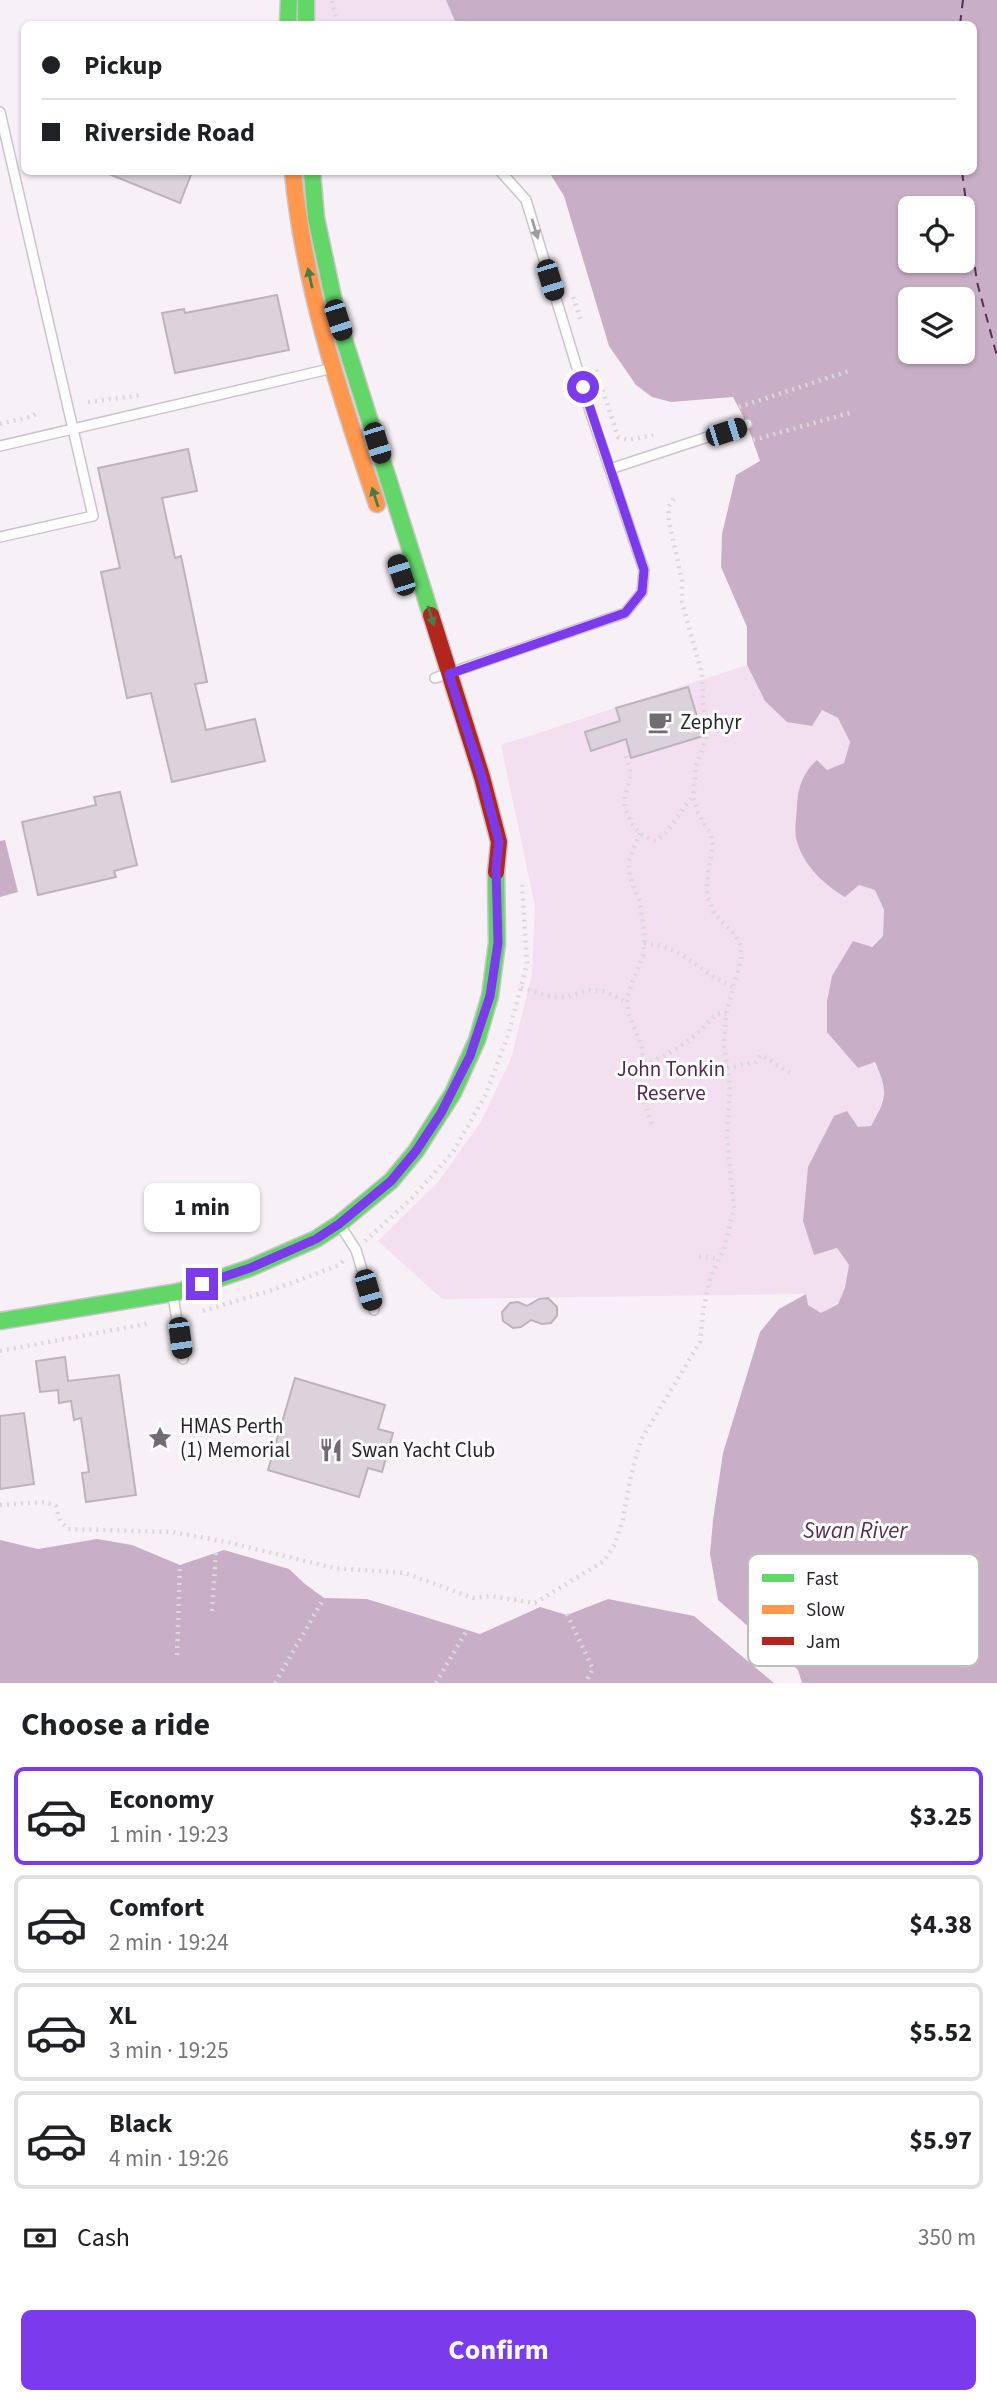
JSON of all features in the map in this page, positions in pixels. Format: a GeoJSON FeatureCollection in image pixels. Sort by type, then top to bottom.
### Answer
{"type":"FeatureCollection","features":[{"type":"Feature","properties":{"kind":"street"},"geometry":{"type":"LineString","coordinates":[[288,21],[289,0]]}},
{"type":"Feature","properties":{"kind":"street"},"geometry":{"type":"LineString","coordinates":[[306,0],[306,21]]}},
{"type":"Feature","properties":{"kind":"street"},"geometry":{"type":"LineString","coordinates":[[293,175],[302,241],[332,368],[383,523]]}},
{"type":"Feature","properties":{"kind":"street"},"geometry":{"type":"LineString","coordinates":[[312,175],[316,218],[338,320],[442,676],[446,715]]}},
{"type":"Feature","properties":{"kind":"street"},"geometry":{"type":"LineString","coordinates":[[0,1321],[172,1293],[250,1268],[316,1239],[339,1224],[391,1181],[416,1151],[441,1113],[464,1072],[490,996],[498,943],[496,868],[499,842],[482,777],[442,676],[418,627]]}},
{"type":"Feature","properties":{"kind":"street"},"geometry":{"type":"LineString","coordinates":[[480,841],[496,868]]}},
{"type":"Feature","properties":{"kind":"lane"},"geometry":{"type":"LineString","coordinates":[[0,112],[93,516],[0,537]]}},
{"type":"Feature","properties":{"kind":"lane"},"geometry":{"type":"LineString","coordinates":[[442,676],[625,613],[642,592],[644,570],[526,200],[504,175]]}},
{"type":"Feature","properties":{"kind":"lane"},"geometry":{"type":"LineString","coordinates":[[0,446],[352,364]]}},
{"type":"Feature","properties":{"kind":"lane"},"geometry":{"type":"LineString","coordinates":[[610,469],[747,424]]}},
{"type":"Feature","properties":{"kind":"lane"},"geometry":{"type":"LineString","coordinates":[[339,1224],[356,1250],[374,1310]]}},
{"type":"Feature","properties":{"kind":"lane"},"geometry":{"type":"LineString","coordinates":[[172,1293],[183,1359]]}},
{"type":"Feature","properties":{"kind":"path"},"geometry":{"type":"LineString","coordinates":[[331,0],[336,21]]}},
{"type":"Feature","properties":{"kind":"path"},"geometry":{"type":"LineString","coordinates":[[739,407],[852,370]]}},
{"type":"Feature","properties":{"kind":"path"},"geometry":{"type":"LineString","coordinates":[[88,402],[148,394]]}},
{"type":"Feature","properties":{"kind":"path"},"geometry":{"type":"LineString","coordinates":[[752,440],[853,412]]}},
{"type":"Feature","properties":{"kind":"path"},"geometry":{"type":"LineString","coordinates":[[0,424],[37,413]]}},
{"type":"Feature","properties":{"kind":"path"},"geometry":{"type":"LineString","coordinates":[[0,1505],[45,1502],[56,1506],[60,1521],[68,1529],[173,1532],[334,1568],[405,1573],[473,1598],[490,1596],[535,1603],[604,1561],[615,1544],[623,1519],[641,1440],[700,1342],[710,1279],[725,1246],[734,1208],[727,1138],[730,1086],[724,1046],[726,1014],[741,960],[741,946],[736,936],[715,913],[707,894],[713,845],[693,797],[696,766],[708,734],[702,702],[702,674],[682,602],[682,581],[669,521],[668,508],[676,495]]}},
{"type":"Feature","properties":{"kind":"path"},"geometry":{"type":"LineString","coordinates":[[626,756],[630,772],[625,800],[630,820],[645,839],[656,841],[663,837],[693,797]]}},
{"type":"Feature","properties":{"kind":"path"},"geometry":{"type":"LineString","coordinates":[[640,833],[628,862],[630,877],[640,903],[644,943],[643,955],[627,1002],[628,1012],[642,1048],[642,1097],[652,1124]]}},
{"type":"Feature","properties":{"kind":"path"},"geometry":{"type":"LineString","coordinates":[[0,1351],[224,1306],[338,1266],[356,1250],[393,1216],[453,1152],[485,1096],[508,1035],[527,964],[521,880]]}},
{"type":"Feature","properties":{"kind":"path"},"geometry":{"type":"LineString","coordinates":[[644,943],[675,949],[716,980],[733,987]]}},
{"type":"Feature","properties":{"kind":"path"},"geometry":{"type":"LineString","coordinates":[[521,988],[552,997],[567,997],[588,990],[603,991],[627,1002]]}},
{"type":"Feature","properties":{"kind":"path"},"geometry":{"type":"LineString","coordinates":[[643,1065],[678,1049],[716,1014],[726,1014]]}},
{"type":"Feature","properties":{"kind":"path"},"geometry":{"type":"LineString","coordinates":[[727,1068],[756,1062],[761,1055],[794,1075]]}},
{"type":"Feature","properties":{"kind":"path"},"geometry":{"type":"LineString","coordinates":[[699,1256],[719,1259]]}},
{"type":"Feature","properties":{"kind":"path"},"geometry":{"type":"LineString","coordinates":[[212,1611],[216,1552]]}},
{"type":"Feature","properties":{"kind":"path"},"geometry":{"type":"LineString","coordinates":[[177,1655],[180,1565]]}},
{"type":"Feature","properties":{"kind":"path"},"geometry":{"type":"LineString","coordinates":[[275,1683],[324,1598]]}},
{"type":"Feature","properties":{"kind":"path"},"geometry":{"type":"LineString","coordinates":[[567,1614],[593,1669],[585,1683]]}},
{"type":"Feature","properties":{"kind":"path"},"geometry":{"type":"LineString","coordinates":[[436,1683],[467,1630]]}},
{"type":"Feature","properties":{"kind":"green space"},"geometry":{"type":"Polygon","coordinates":[[[280,0],[446,0],[455,21],[281,21],[280,0]]]}},
{"type":"Feature","properties":{"kind":"green space","name":"John Tonkin Reserve"},"geometry":{"type":"Polygon","coordinates":[[[747,665],[765,701],[822,710],[838,718],[850,742],[844,763],[827,770],[859,885],[875,890],[884,910],[883,936],[832,976],[827,1001],[827,1032],[857,1050],[877,1068],[884,1091],[871,1126],[858,1128],[814,1255],[837,1248],[849,1265],[843,1294],[836,1304],[821,1313],[808,1305],[805,1294],[442,1299],[378,1241],[438,1182],[480,1123],[511,1059],[532,974],[535,906],[501,745],[747,665]]]}},
{"type":"Feature","properties":{"kind":"water","name":"Swan River"},"geometry":{"type":"Polygon","coordinates":[[[446,0],[997,0],[997,1683],[802,1683],[798,1670],[793,1666],[979,1666],[979,1554],[748,1554],[748,1626],[718,1600],[710,1554],[723,1453],[760,1332],[779,1309],[806,1294],[808,1305],[821,1313],[838,1304],[845,1288],[849,1265],[837,1248],[814,1255],[803,1221],[808,1167],[834,1116],[847,1111],[858,1127],[871,1126],[883,1101],[884,1088],[875,1062],[858,1068],[827,1032],[827,1001],[832,976],[853,941],[872,947],[883,936],[884,910],[875,890],[859,885],[845,897],[829,886],[808,865],[796,838],[798,798],[805,774],[817,760],[827,770],[844,763],[850,742],[838,718],[822,710],[812,726],[787,722],[765,701],[747,665],[747,627],[721,567],[722,534],[736,475],[760,461],[747,424],[733,397],[671,402],[652,397],[636,385],[609,346],[564,196],[551,175],[977,175],[977,21],[455,21],[446,0]]]}},
{"type":"Feature","properties":{"kind":"water"},"geometry":{"type":"Polygon","coordinates":[[[5,840],[18,892],[0,897],[0,841],[5,840]]]}},
{"type":"Feature","properties":{"kind":"water"},"geometry":{"type":"Polygon","coordinates":[[[97,1539],[132,1545],[180,1565],[224,1550],[289,1569],[324,1598],[367,1599],[480,1634],[540,1607],[567,1615],[608,1599],[694,1616],[748,1661],[748,1666],[754,1666],[774,1683],[0,1683],[0,1540],[38,1549],[97,1539]]]}},
{"type":"Feature","properties":{"kind":"building"},"geometry":{"type":"Polygon","coordinates":[[[111,175],[191,175],[180,203],[111,175]]]}},
{"type":"Feature","properties":{"kind":"building"},"geometry":{"type":"Polygon","coordinates":[[[277,295],[289,350],[175,373],[162,313],[184,309],[185,313],[277,295]]]}},
{"type":"Feature","properties":{"kind":"building"},"geometry":{"type":"Polygon","coordinates":[[[188,449],[197,491],[162,498],[175,558],[181,556],[207,682],[195,684],[206,730],[255,719],[265,761],[172,782],[151,693],[127,698],[101,572],[120,568],[98,468],[188,449]]]}},
{"type":"Feature","properties":{"kind":"building","name":"Zephyr"},"geometry":{"type":"Polygon","coordinates":[[[688,687],[703,736],[631,758],[626,739],[591,751],[585,732],[620,721],[616,708],[688,687]]]}},
{"type":"Feature","properties":{"kind":"building"},"geometry":{"type":"Polygon","coordinates":[[[120,792],[137,865],[114,871],[116,877],[38,895],[22,822],[96,805],[94,797],[120,792]]]}},
{"type":"Feature","properties":{"kind":"building"},"geometry":{"type":"Polygon","coordinates":[[[548,1298],[557,1307],[557,1316],[551,1323],[542,1324],[531,1320],[521,1327],[513,1328],[503,1321],[502,1312],[510,1303],[518,1302],[527,1306],[539,1299],[548,1298]]]}},
{"type":"Feature","properties":{"kind":"building"},"geometry":{"type":"Polygon","coordinates":[[[65,1357],[68,1381],[119,1375],[136,1495],[86,1502],[82,1473],[89,1472],[81,1418],[74,1420],[71,1401],[59,1403],[58,1390],[40,1392],[36,1361],[65,1357]]]}},
{"type":"Feature","properties":{"kind":"building","name":"Swan Yacht Club"},"geometry":{"type":"Polygon","coordinates":[[[295,1378],[385,1405],[378,1429],[393,1433],[382,1472],[368,1468],[359,1497],[268,1470],[295,1378]]]}},
{"type":"Feature","properties":{"kind":"building"},"geometry":{"type":"Polygon","coordinates":[[[24,1413],[34,1484],[0,1489],[0,1416],[24,1413]]]}},
{"type":"Feature","properties":{"kind":"ferry route"},"geometry":{"type":"LineString","coordinates":[[960,21],[963,0]]}},
{"type":"Feature","properties":{"kind":"ferry route"},"geometry":{"type":"LineString","coordinates":[[962,175],[977,282],[997,356]]}},
{"type":"Feature","properties":{"kind":"traffic: fast"},"geometry":{"type":"LineString","coordinates":[[288,21],[289,0]]}},
{"type":"Feature","properties":{"kind":"traffic: fast"},"geometry":{"type":"LineString","coordinates":[[306,0],[306,21]]}},
{"type":"Feature","properties":{"kind":"traffic: fast"},"geometry":{"type":"LineString","coordinates":[[312,175],[316,218],[338,320],[431,615]]}},
{"type":"Feature","properties":{"kind":"traffic: fast"},"geometry":{"type":"LineString","coordinates":[[0,1321],[178,1292],[250,1268],[316,1239],[339,1224],[391,1181],[416,1151],[453,1093],[477,1040],[490,996],[497,943],[496,872]]}},
{"type":"Feature","properties":{"kind":"traffic: slow"},"geometry":{"type":"LineString","coordinates":[[293,175],[306,257],[325,340],[377,504]]}},
{"type":"Feature","properties":{"kind":"traffic: jam"},"geometry":{"type":"LineString","coordinates":[[431,615],[482,777],[499,842],[496,872]]}},
{"type":"Feature","properties":{"kind":"place","name":"Zephyr"},"geometry":{"type":"Point","coordinates":[660,722]}},
{"type":"Feature","properties":{"kind":"place","name":"HMAS Perth (1) Memorial"},"geometry":{"type":"Point","coordinates":[160,1438]}},
{"type":"Feature","properties":{"kind":"place","name":"Swan Yacht Club"},"geometry":{"type":"Point","coordinates":[331,1450]}},
{"type":"Feature","properties":{"kind":"route"},"geometry":{"type":"LineString","coordinates":[[202,1284],[250,1268],[294,1249],[339,1224],[391,1181],[416,1151],[464,1072],[490,996],[498,943],[496,868],[499,842],[482,777],[449,674],[625,613],[642,592],[644,570],[583,387]]}}]}
